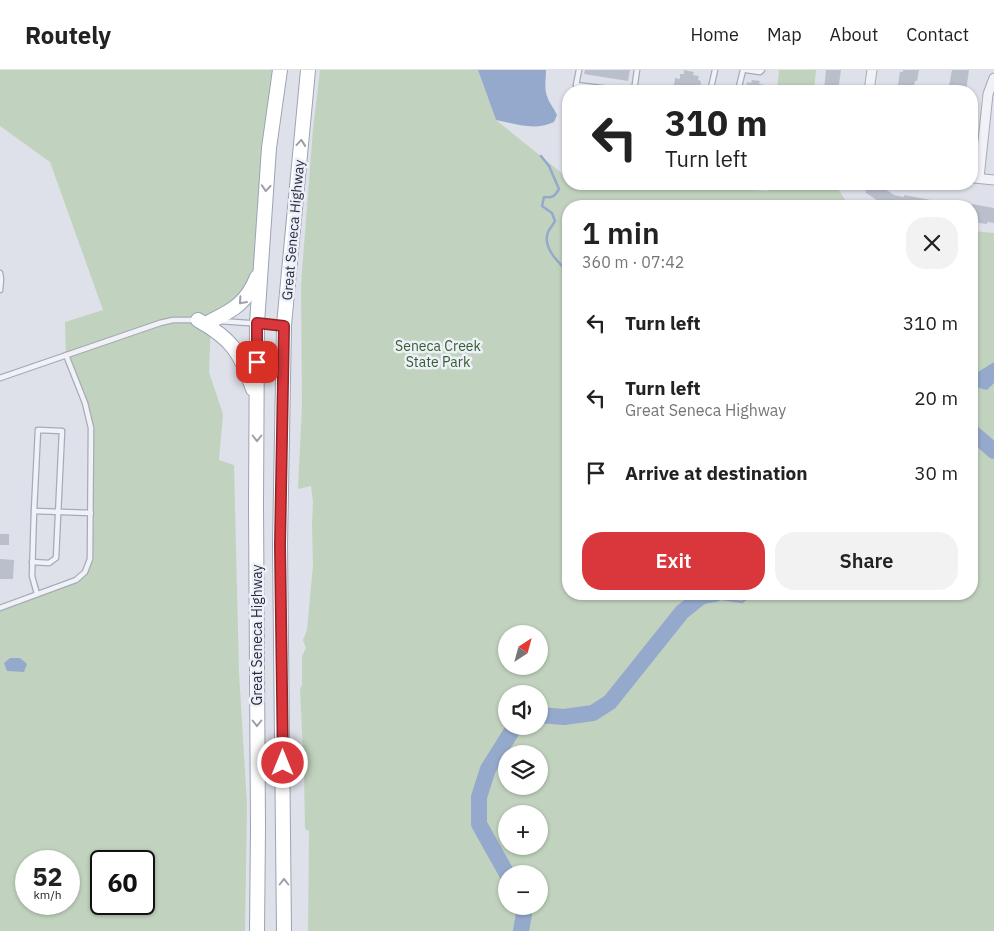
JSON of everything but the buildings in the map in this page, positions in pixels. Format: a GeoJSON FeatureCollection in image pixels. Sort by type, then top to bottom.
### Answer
{"type":"FeatureCollection","features":[{"type":"Feature","properties":{"kind":"main road","name":"Great Seneca Highway"},"geometry":{"type":"LineString","coordinates":[[257,931],[257,323],[269,148],[280,70]]}},
{"type":"Feature","properties":{"kind":"main road","name":"Great Seneca Highway"},"geometry":{"type":"LineString","coordinates":[[284,931],[280,545],[284,326],[308,70]]}},
{"type":"Feature","properties":{"kind":"main road"},"geometry":{"type":"LineString","coordinates":[[204,321],[230,312],[240,304],[256,281],[260,269]]}},
{"type":"Feature","properties":{"kind":"main road"},"geometry":{"type":"LineString","coordinates":[[204,321],[223,336],[238,354],[246,368],[257,401]]}},
{"type":"Feature","properties":{"kind":"street"},"geometry":{"type":"LineString","coordinates":[[870,85],[872,70]]}},
{"type":"Feature","properties":{"kind":"street"},"geometry":{"type":"LineString","coordinates":[[978,164],[988,94],[994,78]]}},
{"type":"Feature","properties":{"kind":"street"},"geometry":{"type":"LineString","coordinates":[[978,178],[994,180]]}},
{"type":"Feature","properties":{"kind":"lane"},"geometry":{"type":"LineString","coordinates":[[576,85],[579,70]]}},
{"type":"Feature","properties":{"kind":"lane"},"geometry":{"type":"LineString","coordinates":[[635,85],[637,70]]}},
{"type":"Feature","properties":{"kind":"lane"},"geometry":{"type":"LineString","coordinates":[[712,85],[714,70]]}},
{"type":"Feature","properties":{"kind":"lane"},"geometry":{"type":"LineString","coordinates":[[740,85],[745,70],[760,72],[762,70]]}},
{"type":"Feature","properties":{"kind":"lane"},"geometry":{"type":"LineString","coordinates":[[0,273],[0,290]]}},
{"type":"Feature","properties":{"kind":"lane"},"geometry":{"type":"LineString","coordinates":[[0,378],[173,320],[257,323],[284,326]]}},
{"type":"Feature","properties":{"kind":"lane"},"geometry":{"type":"LineString","coordinates":[[0,608],[76,580],[85,572],[90,559],[91,428],[85,403],[66,355]]}},
{"type":"Feature","properties":{"kind":"lane"},"geometry":{"type":"LineString","coordinates":[[32,562],[49,563],[56,558],[62,431],[38,430],[32,562],[32,576],[37,594]]}},
{"type":"Feature","properties":{"kind":"lane"},"geometry":{"type":"LineString","coordinates":[[34,511],[91,513]]}},
{"type":"Feature","properties":{"kind":"green space"},"geometry":{"type":"Polygon","coordinates":[[[0,70],[283,70],[260,269],[247,296],[211,321],[209,372],[223,414],[219,460],[234,465],[239,672],[247,805],[245,931],[0,931],[0,608],[75,580],[85,572],[90,559],[91,428],[66,355],[65,322],[103,310],[50,162],[0,126],[0,70]]]}},
{"type":"Feature","properties":{"kind":"green space","name":"Seneca Creek State Park"},"geometry":{"type":"Polygon","coordinates":[[[320,70],[478,70],[496,120],[562,173],[562,190],[839,190],[845,200],[562,200],[562,600],[978,600],[978,231],[994,233],[994,931],[308,931],[309,831],[305,829],[300,689],[302,685],[302,656],[306,648],[303,640],[307,630],[313,565],[313,502],[311,486],[298,489],[302,405],[301,284],[313,129],[320,70]]]}},
{"type":"Feature","properties":{"kind":"green space"},"geometry":{"type":"Polygon","coordinates":[[[779,70],[816,70],[815,85],[778,85],[779,70]]]}},
{"type":"Feature","properties":{"kind":"water"},"geometry":{"type":"Polygon","coordinates":[[[478,70],[546,70],[546,93],[557,115],[554,122],[547,125],[532,126],[496,120],[478,70]]]}},
{"type":"Feature","properties":{"kind":"water"},"geometry":{"type":"Polygon","coordinates":[[[994,362],[994,383],[987,390],[978,388],[978,372],[994,362]]]}},
{"type":"Feature","properties":{"kind":"water"},"geometry":{"type":"Polygon","coordinates":[[[10,658],[20,658],[27,664],[24,672],[7,671],[4,663],[10,658]]]}},
{"type":"Feature","properties":{"kind":"waterway"},"geometry":{"type":"LineString","coordinates":[[541,156],[549,166],[559,189],[553,196],[544,197],[542,206],[552,213],[555,221],[548,232],[547,244],[552,255],[562,266]]}},
{"type":"Feature","properties":{"kind":"waterway"},"geometry":{"type":"LineString","coordinates":[[978,437],[994,451]]}},
{"type":"Feature","properties":{"kind":"waterway"},"geometry":{"type":"LineString","coordinates":[[548,716],[564,717],[593,713],[610,702],[682,612],[697,600]]}},
{"type":"Feature","properties":{"kind":"waterway"},"geometry":{"type":"LineString","coordinates":[[729,600],[742,602],[744,600]]}},
{"type":"Feature","properties":{"kind":"waterway"},"geometry":{"type":"LineString","coordinates":[[502,865],[479,824],[479,797],[488,769],[509,735]]}},
{"type":"Feature","properties":{"kind":"waterway"},"geometry":{"type":"LineString","coordinates":[[521,931],[524,915]]}},
{"type":"Feature","properties":{"kind":"route"},"geometry":{"type":"LineString","coordinates":[[257,362],[257,323],[284,326],[280,545],[283,763]]}}]}
